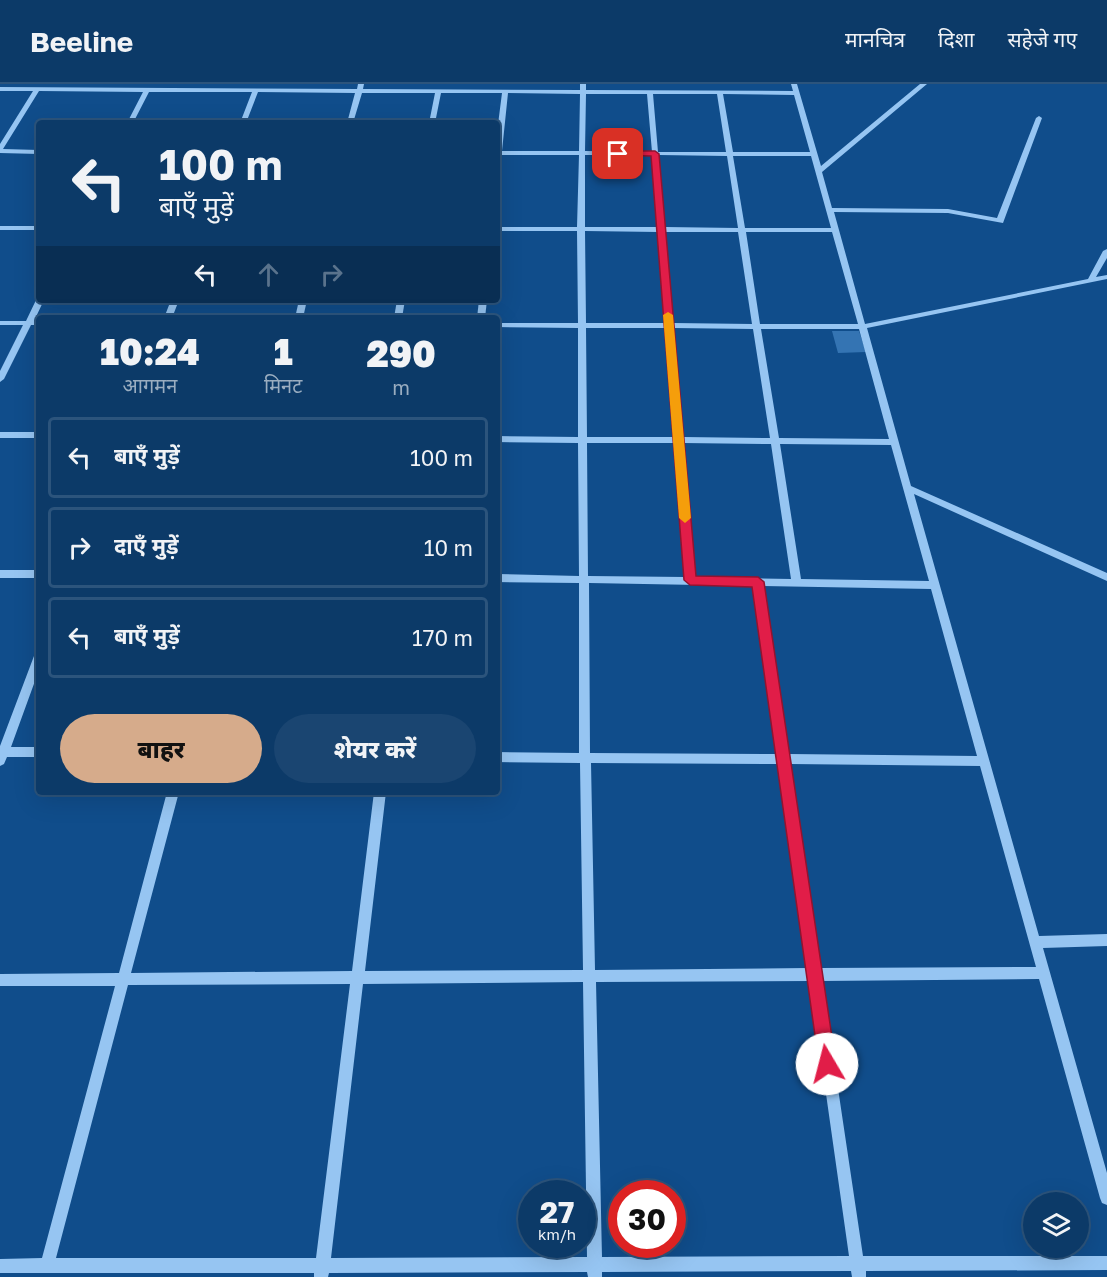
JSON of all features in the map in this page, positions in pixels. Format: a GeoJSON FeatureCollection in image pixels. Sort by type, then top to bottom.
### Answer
{"type":"FeatureCollection","features":[{"type":"Feature","properties":{"kind":"street"},"geometry":{"type":"LineString","coordinates":[[818,172],[924,84]]}},
{"type":"Feature","properties":{"kind":"street"},"geometry":{"type":"LineString","coordinates":[[351,120],[360,87]]}},
{"type":"Feature","properties":{"kind":"street"},"geometry":{"type":"LineString","coordinates":[[0,89],[256,90],[360,87],[438,91],[583,88],[650,92],[720,92],[795,88],[1107,1198]]}},
{"type":"Feature","properties":{"kind":"street"},"geometry":{"type":"LineString","coordinates":[[583,88],[581,230],[585,757],[595,1271]]}},
{"type":"Feature","properties":{"kind":"street"},"geometry":{"type":"LineString","coordinates":[[36,152],[0,150],[37,89]]}},
{"type":"Feature","properties":{"kind":"street"},"geometry":{"type":"LineString","coordinates":[[132,120],[147,90]]}},
{"type":"Feature","properties":{"kind":"street"},"geometry":{"type":"LineString","coordinates":[[244,120],[256,90]]}},
{"type":"Feature","properties":{"kind":"street"},"geometry":{"type":"LineString","coordinates":[[433,120],[438,91]]}},
{"type":"Feature","properties":{"kind":"street"},"geometry":{"type":"LineString","coordinates":[[500,135],[505,91]]}},
{"type":"Feature","properties":{"kind":"street"},"geometry":{"type":"LineString","coordinates":[[650,92],[690,580]]}},
{"type":"Feature","properties":{"kind":"street"},"geometry":{"type":"LineString","coordinates":[[720,92],[797,583]]}},
{"type":"Feature","properties":{"kind":"street"},"geometry":{"type":"LineString","coordinates":[[829,210],[948,211],[1000,222],[1039,118]]}},
{"type":"Feature","properties":{"kind":"street"},"geometry":{"type":"LineString","coordinates":[[500,153],[813,154]]}},
{"type":"Feature","properties":{"kind":"street"},"geometry":{"type":"LineString","coordinates":[[0,228],[36,228]]}},
{"type":"Feature","properties":{"kind":"street"},"geometry":{"type":"LineString","coordinates":[[500,229],[834,230]]}},
{"type":"Feature","properties":{"kind":"street"},"geometry":{"type":"LineString","coordinates":[[1091,280],[1107,251]]}},
{"type":"Feature","properties":{"kind":"street"},"geometry":{"type":"LineString","coordinates":[[500,325],[861,327],[1107,277]]}},
{"type":"Feature","properties":{"kind":"street"},"geometry":{"type":"LineString","coordinates":[[0,379],[38,303]]}},
{"type":"Feature","properties":{"kind":"street"},"geometry":{"type":"LineString","coordinates":[[0,323],[36,323]]}},
{"type":"Feature","properties":{"kind":"street"},"geometry":{"type":"LineString","coordinates":[[0,435],[36,435]]}},
{"type":"Feature","properties":{"kind":"street"},"geometry":{"type":"LineString","coordinates":[[500,439],[893,442]]}},
{"type":"Feature","properties":{"kind":"street"},"geometry":{"type":"LineString","coordinates":[[906,487],[1107,577]]}},
{"type":"Feature","properties":{"kind":"street"},"geometry":{"type":"LineString","coordinates":[[0,574],[36,574]]}},
{"type":"Feature","properties":{"kind":"street"},"geometry":{"type":"LineString","coordinates":[[500,578],[933,585]]}},
{"type":"Feature","properties":{"kind":"street"},"geometry":{"type":"LineString","coordinates":[[758,582],[858,1270]]}},
{"type":"Feature","properties":{"kind":"street"},"geometry":{"type":"LineString","coordinates":[[36,664],[2,756],[36,752]]}},
{"type":"Feature","properties":{"kind":"street"},"geometry":{"type":"LineString","coordinates":[[500,757],[983,761]]}},
{"type":"Feature","properties":{"kind":"street"},"geometry":{"type":"LineString","coordinates":[[47,1266],[172,795]]}},
{"type":"Feature","properties":{"kind":"street"},"geometry":{"type":"LineString","coordinates":[[321,1271],[380,795]]}},
{"type":"Feature","properties":{"kind":"street"},"geometry":{"type":"LineString","coordinates":[[1035,942],[1107,940]]}},
{"type":"Feature","properties":{"kind":"street"},"geometry":{"type":"LineString","coordinates":[[0,980],[1043,973]]}},
{"type":"Feature","properties":{"kind":"street"},"geometry":{"type":"LineString","coordinates":[[0,1266],[47,1266],[110,1271],[595,1271],[858,1270],[1107,1263]]}},
{"type":"Feature","properties":{"kind":"building"},"geometry":{"type":"Polygon","coordinates":[[[832,331],[859,331],[866,352],[838,353],[832,331]]]}},
{"type":"Feature","properties":{"kind":"slow traffic"},"geometry":{"type":"LineString","coordinates":[[668,315],[685,518]]}},
{"type":"Feature","properties":{"kind":"route"},"geometry":{"type":"LineString","coordinates":[[618,154],[655,154],[690,580],[758,582],[827,1064]]}}]}
